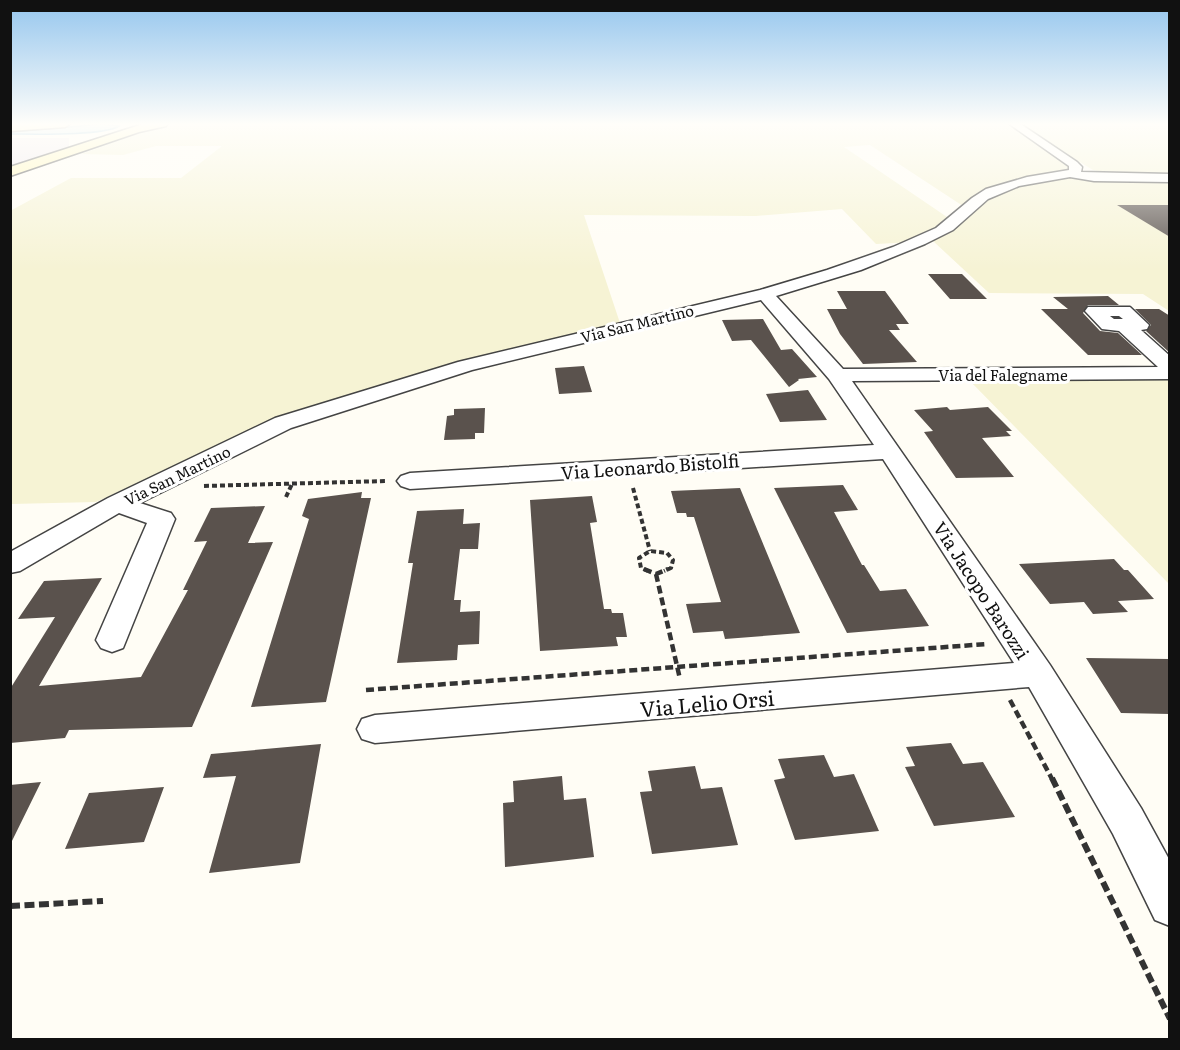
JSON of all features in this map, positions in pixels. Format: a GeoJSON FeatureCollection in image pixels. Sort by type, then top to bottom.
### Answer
{"type":"FeatureCollection","features":[{"type":"Feature","properties":{"kind":"street","name":"Via San Martino"},"geometry":{"type":"LineString","coordinates":[[10,564],[117,504],[283,423],[465,366],[765,294],[903,251],[945,229],[962,216],[970,204],[1005,185],[1071,174],[1094,177],[1170,178]]}},
{"type":"Feature","properties":{"kind":"street","name":"Via Jacopo Barozzi"},"geometry":{"type":"LineString","coordinates":[[765,294],[837,375],[1038,674],[1127,821],[1170,905]]}},
{"type":"Feature","properties":{"kind":"street"},"geometry":{"type":"LineString","coordinates":[[1124,325],[1170,367]]}},
{"type":"Feature","properties":{"kind":"street","name":"Via del Falegname"},"geometry":{"type":"LineString","coordinates":[[837,375],[1170,373]]}},
{"type":"Feature","properties":{"kind":"street","name":"Via Leonardo Bistolfi"},"geometry":{"type":"LineString","coordinates":[[410,481],[890,451]]}},
{"type":"Feature","properties":{"kind":"street","name":"Via San Martino"},"geometry":{"type":"LineString","coordinates":[[112,640],[162,519],[117,504]]}},
{"type":"Feature","properties":{"kind":"street","name":"Via Lelio Orsi"},"geometry":{"type":"LineString","coordinates":[[375,729],[1038,674]]}},
{"type":"Feature","properties":{"kind":"path"},"geometry":{"type":"LineString","coordinates":[[627,467],[650,551]]}},
{"type":"Feature","properties":{"kind":"path"},"geometry":{"type":"LineString","coordinates":[[150,488],[410,481]]}},
{"type":"Feature","properties":{"kind":"path"},"geometry":{"type":"LineString","coordinates":[[286,497],[292,484]]}},
{"type":"Feature","properties":{"kind":"path"},"geometry":{"type":"LineString","coordinates":[[650,551],[667,554],[673,560],[671,568],[656,574],[645,571],[639,565],[641,555],[650,551]]}},
{"type":"Feature","properties":{"kind":"path"},"geometry":{"type":"LineString","coordinates":[[656,574],[686,703]]}},
{"type":"Feature","properties":{"kind":"path"},"geometry":{"type":"LineString","coordinates":[[982,634],[996,657],[982,667],[998,696],[1010,700],[1062,797],[1170,1019]]}},
{"type":"Feature","properties":{"kind":"path"},"geometry":{"type":"LineString","coordinates":[[366,690],[988,644]]}},
{"type":"Feature","properties":{"kind":"path"},"geometry":{"type":"LineString","coordinates":[[10,906],[103,902]]}},
{"type":"Feature","properties":{"kind":"shaded area"},"geometry":{"type":"Polygon","coordinates":[[[189,172],[881,172],[947,217],[935,238],[966,208],[911,172],[1080,172],[1088,179],[1169,180],[1169,311],[1143,294],[989,293],[933,241],[876,244],[842,209],[756,216],[584,215],[620,323],[431,369],[260,427],[96,502],[11,504],[10,211],[71,178],[181,178],[189,172]]]}},
{"type":"Feature","properties":{"kind":"shaded area"},"geometry":{"type":"Polygon","coordinates":[[[1102,172],[1169,172],[1169,173],[1102,172]]]}},
{"type":"Feature","properties":{"kind":"shaded area"},"geometry":{"type":"Polygon","coordinates":[[[1169,378],[1169,584],[969,380],[1169,378]]]}},
{"type":"Feature","properties":{"kind":"building"},"geometry":{"type":"Polygon","coordinates":[[[1117,205],[1170,205],[1170,237],[1117,205]]]}},
{"type":"Feature","properties":{"kind":"building"},"geometry":{"type":"Polygon","coordinates":[[[928,274],[962,274],[987,299],[950,299],[928,274]]]}},
{"type":"Feature","properties":{"kind":"building"},"geometry":{"type":"Polygon","coordinates":[[[837,291],[885,291],[909,324],[896,324],[900,330],[889,330],[917,362],[863,364],[840,334],[827,309],[847,309],[837,291]]]}},
{"type":"Feature","properties":{"kind":"building"},"geometry":{"type":"Polygon","coordinates":[[[1108,296],[1119,305],[1088,305],[1083,313],[1100,331],[1118,333],[1142,355],[1088,355],[1041,309],[1068,309],[1053,297],[1108,296]]]}},
{"type":"Feature","properties":{"kind":"building"},"geometry":{"type":"Polygon","coordinates":[[[1135,309],[1159,309],[1170,316],[1170,353],[1146,331],[1151,325],[1135,309]]]}},
{"type":"Feature","properties":{"kind":"building"},"geometry":{"type":"Polygon","coordinates":[[[763,319],[781,350],[792,349],[817,377],[798,379],[789,387],[751,340],[732,341],[722,320],[763,319]]]}},
{"type":"Feature","properties":{"kind":"building"},"geometry":{"type":"Polygon","coordinates":[[[584,366],[592,392],[559,394],[555,368],[584,366]]]}},
{"type":"Feature","properties":{"kind":"building"},"geometry":{"type":"Polygon","coordinates":[[[808,390],[827,420],[780,422],[766,394],[808,390]]]}},
{"type":"Feature","properties":{"kind":"building"},"geometry":{"type":"Polygon","coordinates":[[[947,407],[950,410],[988,407],[1012,431],[1006,431],[1011,436],[982,438],[1014,477],[956,478],[924,432],[933,431],[914,410],[947,407]]]}},
{"type":"Feature","properties":{"kind":"building"},"geometry":{"type":"Polygon","coordinates":[[[485,408],[484,433],[475,433],[475,439],[444,440],[447,416],[454,415],[454,409],[485,408]]]}},
{"type":"Feature","properties":{"kind":"building"},"geometry":{"type":"Polygon","coordinates":[[[843,485],[858,510],[834,512],[862,565],[880,591],[906,589],[929,626],[847,633],[774,488],[843,485]]]}},
{"type":"Feature","properties":{"kind":"building"},"geometry":{"type":"Polygon","coordinates":[[[740,488],[800,633],[725,639],[723,631],[693,633],[686,604],[721,602],[694,517],[687,517],[686,513],[677,513],[671,491],[740,488]]]}},
{"type":"Feature","properties":{"kind":"building"},"geometry":{"type":"Polygon","coordinates":[[[362,492],[361,498],[371,498],[326,702],[251,707],[309,519],[302,516],[308,499],[362,492]]]}},
{"type":"Feature","properties":{"kind":"building"},"geometry":{"type":"Polygon","coordinates":[[[592,496],[597,522],[590,523],[604,609],[611,609],[612,613],[623,613],[627,637],[616,637],[618,646],[540,651],[530,500],[592,496]]]}},
{"type":"Feature","properties":{"kind":"building"},"geometry":{"type":"Polygon","coordinates":[[[265,506],[248,543],[273,542],[192,727],[69,730],[65,738],[10,743],[10,689],[55,617],[18,619],[44,581],[102,578],[39,686],[141,677],[188,590],[183,590],[207,541],[194,542],[211,508],[265,506]]]}},
{"type":"Feature","properties":{"kind":"building"},"geometry":{"type":"Polygon","coordinates":[[[464,509],[463,524],[480,523],[478,549],[460,549],[454,600],[461,600],[460,612],[480,611],[479,644],[458,645],[457,660],[397,663],[413,563],[408,563],[417,511],[464,509]]]}},
{"type":"Feature","properties":{"kind":"building"},"geometry":{"type":"Polygon","coordinates":[[[1114,559],[1124,570],[1128,570],[1154,599],[1118,601],[1128,612],[1093,614],[1084,602],[1050,604],[1019,564],[1114,559]]]}},
{"type":"Feature","properties":{"kind":"building"},"geometry":{"type":"Polygon","coordinates":[[[1086,658],[1170,659],[1170,714],[1121,713],[1086,658]]]}},
{"type":"Feature","properties":{"kind":"building"},"geometry":{"type":"Polygon","coordinates":[[[951,743],[963,764],[983,762],[1015,817],[934,826],[905,767],[915,766],[906,747],[951,743]]]}},
{"type":"Feature","properties":{"kind":"building"},"geometry":{"type":"Polygon","coordinates":[[[321,744],[300,863],[209,873],[236,776],[203,778],[211,754],[321,744]]]}},
{"type":"Feature","properties":{"kind":"building"},"geometry":{"type":"Polygon","coordinates":[[[824,755],[834,777],[854,774],[879,831],[795,840],[774,780],[785,778],[778,759],[824,755]]]}},
{"type":"Feature","properties":{"kind":"building"},"geometry":{"type":"Polygon","coordinates":[[[695,766],[701,789],[722,787],[738,845],[652,854],[640,792],[652,791],[648,771],[695,766]]]}},
{"type":"Feature","properties":{"kind":"building"},"geometry":{"type":"Polygon","coordinates":[[[562,776],[564,800],[586,798],[594,857],[505,867],[503,803],[514,802],[513,781],[562,776]]]}},
{"type":"Feature","properties":{"kind":"building"},"geometry":{"type":"Polygon","coordinates":[[[41,782],[10,845],[10,785],[41,782]]]}},
{"type":"Feature","properties":{"kind":"building"},"geometry":{"type":"Polygon","coordinates":[[[164,787],[144,842],[65,849],[89,793],[164,787]]]}}]}
